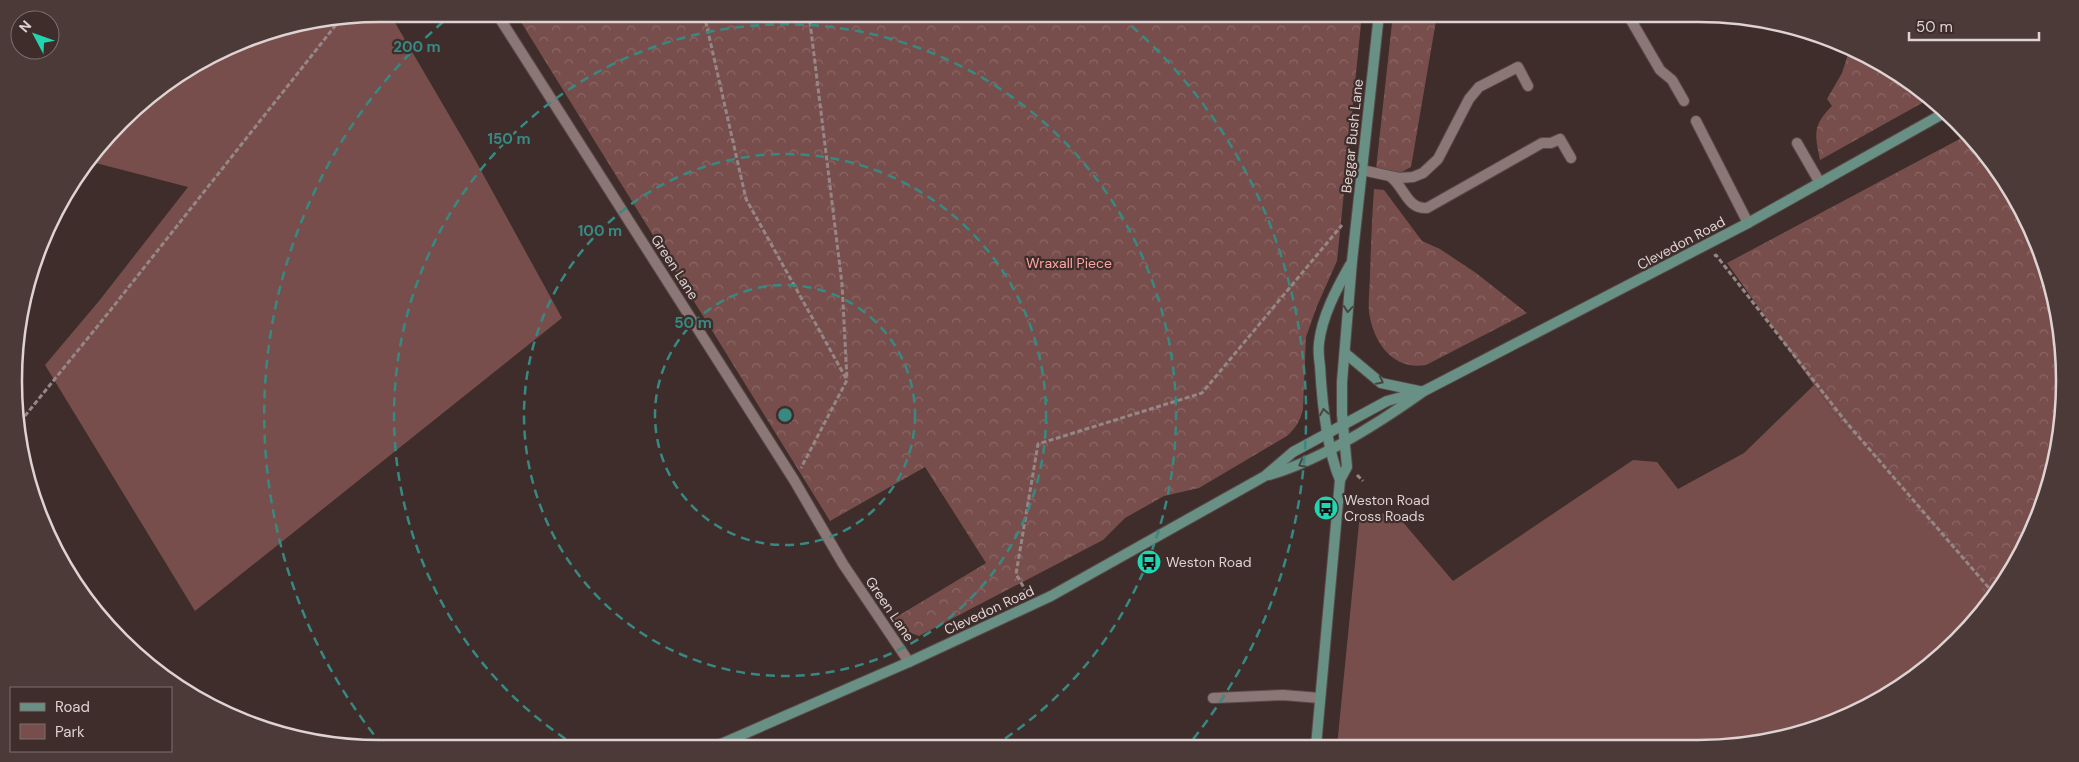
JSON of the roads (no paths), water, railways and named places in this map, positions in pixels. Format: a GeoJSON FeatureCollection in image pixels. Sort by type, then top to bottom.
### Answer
{"type":"FeatureCollection","features":[{"type":"Feature","properties":{"kind":"main road","name":"Beggar Bush Lane"},"geometry":{"type":"LineString","coordinates":[[1343,425],[1342,382],[1352,261],[1378,22]]}},
{"type":"Feature","properties":{"kind":"main road","name":"Clevedon Road"},"geometry":{"type":"LineString","coordinates":[[1265,476],[1296,468],[1395,412],[1424,391],[1748,223],[1939,116]]}},
{"type":"Feature","properties":{"kind":"main road","name":"Beggar Bush Lane"},"geometry":{"type":"LineString","coordinates":[[1328,433],[1321,390],[1318,344],[1326,315],[1340,282],[1352,261]]}},
{"type":"Feature","properties":{"kind":"main road"},"geometry":{"type":"LineString","coordinates":[[1345,353],[1381,383],[1424,391]]}},
{"type":"Feature","properties":{"kind":"main road","name":"Clevedon Road"},"geometry":{"type":"LineString","coordinates":[[732,740],[909,662],[1034,604],[1265,476],[1293,452],[1387,401],[1424,391]]}},
{"type":"Feature","properties":{"kind":"main road"},"geometry":{"type":"LineString","coordinates":[[1316,740],[1340,480],[1347,467],[1343,425]]}},
{"type":"Feature","properties":{"kind":"main road"},"geometry":{"type":"LineString","coordinates":[[1328,433],[1335,468],[1340,480]]}},
{"type":"Feature","properties":{"kind":"street","name":"Green Lane"},"geometry":{"type":"LineString","coordinates":[[502,22],[794,480],[843,564],[909,662]]}},
{"type":"Feature","properties":{"kind":"street"},"geometry":{"type":"LineString","coordinates":[[1632,22],[1660,70],[1672,80],[1684,101]]}},
{"type":"Feature","properties":{"kind":"street"},"geometry":{"type":"LineString","coordinates":[[1362,170],[1399,178],[1413,177],[1423,173],[1438,159],[1469,99],[1484,84],[1518,67],[1528,86]]}},
{"type":"Feature","properties":{"kind":"street"},"geometry":{"type":"LineString","coordinates":[[1696,121],[1748,223]]}},
{"type":"Feature","properties":{"kind":"street"},"geometry":{"type":"LineString","coordinates":[[1390,176],[1397,182],[1414,205],[1419,208],[1427,208],[1542,143],[1551,143],[1560,139],[1571,158]]}},
{"type":"Feature","properties":{"kind":"street"},"geometry":{"type":"LineString","coordinates":[[1798,144],[1820,183]]}},
{"type":"Feature","properties":{"kind":"street"},"geometry":{"type":"LineString","coordinates":[[1213,698],[1283,696],[1320,698]]}},
{"type":"Feature","properties":{"kind":"place","name":"Weston Road Cross Roads"},"geometry":{"type":"Point","coordinates":[1326,508]}},
{"type":"Feature","properties":{"kind":"place","name":"Weston Road"},"geometry":{"type":"Point","coordinates":[1149,562]}},
{"type":"Feature","properties":{"kind":"park label","name":"Wraxall Piece"},"geometry":{"type":"Point","coordinates":[1069,263]}}]}
